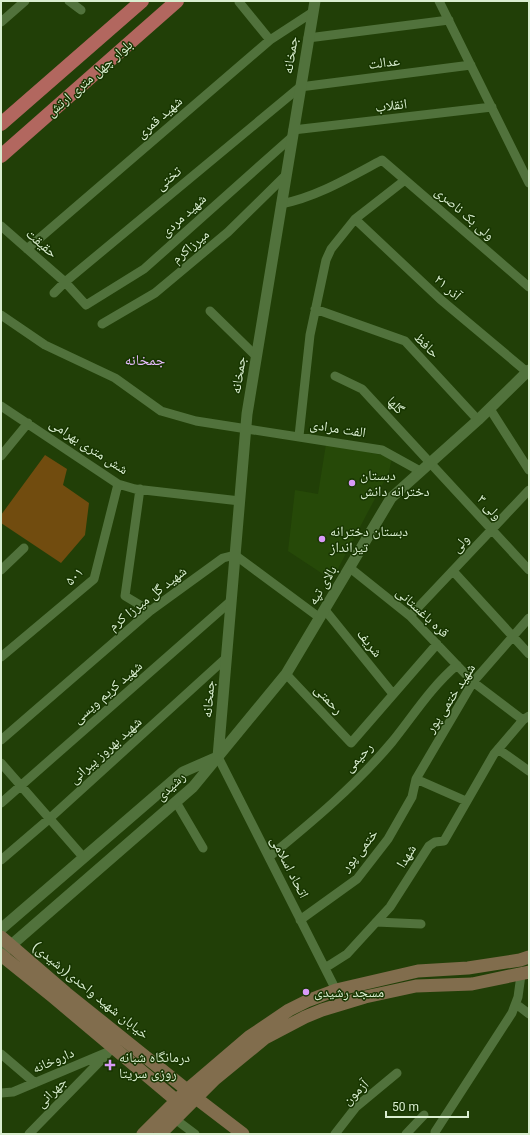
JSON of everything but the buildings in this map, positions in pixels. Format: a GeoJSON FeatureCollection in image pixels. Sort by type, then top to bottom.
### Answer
{"type":"FeatureCollection","features":[{"type":"Feature","properties":{"kind":"main road","name":"بلوار چهل متری ارتش"},"geometry":{"type":"LineString","coordinates":[[1,124],[142,1]]}},
{"type":"Feature","properties":{"kind":"main road","name":"بلوار چهل متری ارتش"},"geometry":{"type":"LineString","coordinates":[[1,156],[176,1]]}},
{"type":"Feature","properties":{"kind":"main road","name":"خیابان شهید واحدی(رشیدی)"},"geometry":{"type":"LineString","coordinates":[[1,937],[66,993],[243,1134]]}},
{"type":"Feature","properties":{"kind":"main road","name":"خیابان شهید واحدی(رشیدی)"},"geometry":{"type":"LineString","coordinates":[[1,954],[112,1050],[176,1101]]}},
{"type":"Feature","properties":{"kind":"main road"},"geometry":{"type":"LineString","coordinates":[[160,1134],[175,1119],[192,1094],[249,1037],[274,1019],[307,1001],[336,990],[418,971],[468,968],[520,960],[529,957]]}},
{"type":"Feature","properties":{"kind":"main road"},"geometry":{"type":"LineString","coordinates":[[143,1134],[176,1101],[192,1094],[215,1079],[265,1038],[288,1025],[322,1010],[365,997],[416,986],[472,984],[525,974]]}},
{"type":"Feature","properties":{"kind":"street"},"geometry":{"type":"LineString","coordinates":[[1,22],[25,1]]}},
{"type":"Feature","properties":{"kind":"street"},"geometry":{"type":"LineString","coordinates":[[69,1],[81,10]]}},
{"type":"Feature","properties":{"kind":"street"},"geometry":{"type":"LineString","coordinates":[[439,1],[529,182]]}},
{"type":"Feature","properties":{"kind":"street"},"geometry":{"type":"LineString","coordinates":[[239,2],[270,40]]}},
{"type":"Feature","properties":{"kind":"street","name":"شهید قمری"},"geometry":{"type":"LineString","coordinates":[[27,249],[270,40],[314,6]]}},
{"type":"Feature","properties":{"kind":"street","name":"جمخانه"},"geometry":{"type":"LineString","coordinates":[[218,757],[246,429],[256,356],[314,6]]}},
{"type":"Feature","properties":{"kind":"street"},"geometry":{"type":"LineString","coordinates":[[308,38],[449,20]]}},
{"type":"Feature","properties":{"kind":"street","name":"عدالت"},"geometry":{"type":"LineString","coordinates":[[300,86],[471,65]]}},
{"type":"Feature","properties":{"kind":"street","name":"تختی"},"geometry":{"type":"LineString","coordinates":[[54,293],[65,282],[300,86]]}},
{"type":"Feature","properties":{"kind":"street","name":"انقلاب"},"geometry":{"type":"LineString","coordinates":[[293,134],[492,107]]}},
{"type":"Feature","properties":{"kind":"street","name":"شهید مردی"},"geometry":{"type":"LineString","coordinates":[[86,306],[144,269],[293,134]]}},
{"type":"Feature","properties":{"kind":"street","name":"ولی بک ناصری"},"geometry":{"type":"LineString","coordinates":[[281,204],[295,202],[320,192],[382,160],[529,287]]}},
{"type":"Feature","properties":{"kind":"street","name":"میرزاکرم"},"geometry":{"type":"LineString","coordinates":[[102,324],[156,293],[228,232],[286,175]]}},
{"type":"Feature","properties":{"kind":"street"},"geometry":{"type":"LineString","coordinates":[[299,436],[310,335],[326,260],[331,249],[355,219],[405,180]]}},
{"type":"Feature","properties":{"kind":"street","name":"۲۱ آذر"},"geometry":{"type":"LineString","coordinates":[[355,219],[440,300],[528,371]]}},
{"type":"Feature","properties":{"kind":"street","name":"حقیقت"},"geometry":{"type":"LineString","coordinates":[[1,226],[65,282],[86,306]]}},
{"type":"Feature","properties":{"kind":"street","name":"حافظ"},"geometry":{"type":"LineString","coordinates":[[315,309],[405,341],[478,420]]}},
{"type":"Feature","properties":{"kind":"street"},"geometry":{"type":"LineString","coordinates":[[210,311],[256,356]]}},
{"type":"Feature","properties":{"kind":"street","name":"الفت مرادی"},"geometry":{"type":"LineString","coordinates":[[1,315],[45,345],[115,378],[161,411],[196,421],[382,450],[420,471]]}},
{"type":"Feature","properties":{"kind":"street","name":"بالای تپه"},"geometry":{"type":"LineString","coordinates":[[218,757],[286,674],[391,498],[478,420],[528,371]]}},
{"type":"Feature","properties":{"kind":"street","name":"گلها"},"geometry":{"type":"LineString","coordinates":[[335,376],[362,389],[430,463]]}},
{"type":"Feature","properties":{"kind":"street","name":"شش متری بهرامی"},"geometry":{"type":"LineString","coordinates":[[1,406],[118,484],[140,489],[240,501]]}},
{"type":"Feature","properties":{"kind":"street"},"geometry":{"type":"LineString","coordinates":[[490,408],[529,470]]}},
{"type":"Feature","properties":{"kind":"street"},"geometry":{"type":"LineString","coordinates":[[1,456],[28,423]]}},
{"type":"Feature","properties":{"kind":"street","name":"ولی ۳"},"geometry":{"type":"LineString","coordinates":[[430,463],[529,570]]}},
{"type":"Feature","properties":{"kind":"street","name":"۵۰۱"},"geometry":{"type":"LineString","coordinates":[[1,657],[94,579],[118,484]]}},
{"type":"Feature","properties":{"kind":"street"},"geometry":{"type":"LineString","coordinates":[[140,489],[125,596],[150,611]]}},
{"type":"Feature","properties":{"kind":"street","name":"ولی"},"geometry":{"type":"LineString","coordinates":[[410,616],[529,490]]}},
{"type":"Feature","properties":{"kind":"street"},"geometry":{"type":"LineString","coordinates":[[1,570],[24,548]]}},
{"type":"Feature","properties":{"kind":"street"},"geometry":{"type":"LineString","coordinates":[[235,555],[322,614]]}},
{"type":"Feature","properties":{"kind":"street","name":"شهید گل میرزا کرم"},"geometry":{"type":"LineString","coordinates":[[1,740],[150,611],[223,558],[235,555]]}},
{"type":"Feature","properties":{"kind":"street","name":"قره باغستانی"},"geometry":{"type":"LineString","coordinates":[[350,568],[410,616],[473,682],[526,718]]}},
{"type":"Feature","properties":{"kind":"street"},"geometry":{"type":"LineString","coordinates":[[453,571],[529,654]]}},
{"type":"Feature","properties":{"kind":"street","name":"شهید کریم ویسی"},"geometry":{"type":"LineString","coordinates":[[1,803],[231,601]]}},
{"type":"Feature","properties":{"kind":"street","name":"شریف"},"geometry":{"type":"LineString","coordinates":[[322,614],[393,694]]}},
{"type":"Feature","properties":{"kind":"street","name":"شهید ختمی پور"},"geometry":{"type":"LineString","coordinates":[[416,779],[473,682],[529,618]]}},
{"type":"Feature","properties":{"kind":"street"},"geometry":{"type":"LineString","coordinates":[[393,694],[437,644]]}},
{"type":"Feature","properties":{"kind":"street","name":"شهید بهروز پیرانی"},"geometry":{"type":"LineString","coordinates":[[1,860],[49,819],[226,658]]}},
{"type":"Feature","properties":{"kind":"street","name":"رحیمی"},"geometry":{"type":"LineString","coordinates":[[269,857],[346,790],[392,742],[420,704],[441,680],[457,665]]}},
{"type":"Feature","properties":{"kind":"street","name":"رحمتی"},"geometry":{"type":"LineString","coordinates":[[286,674],[350,743],[393,694]]}},
{"type":"Feature","properties":{"kind":"street","name":"شهدا"},"geometry":{"type":"LineString","coordinates":[[325,968],[347,954],[390,907],[429,846],[435,842],[444,841],[466,801],[498,749],[526,718]]}},
{"type":"Feature","properties":{"kind":"street"},"geometry":{"type":"LineString","coordinates":[[498,749],[529,771]]}},
{"type":"Feature","properties":{"kind":"street","name":"رشیدی"},"geometry":{"type":"LineString","coordinates":[[1,954],[193,787],[218,757]]}},
{"type":"Feature","properties":{"kind":"street","name":"رشیدی"},"geometry":{"type":"LineString","coordinates":[[5,925],[183,772],[218,757]]}},
{"type":"Feature","properties":{"kind":"street","name":"اتحاد اسلامی"},"geometry":{"type":"LineString","coordinates":[[218,757],[336,990]]}},
{"type":"Feature","properties":{"kind":"street"},"geometry":{"type":"LineString","coordinates":[[1,763],[84,858]]}},
{"type":"Feature","properties":{"kind":"street"},"geometry":{"type":"LineString","coordinates":[[416,779],[466,801]]}},
{"type":"Feature","properties":{"kind":"street","name":"ختمی پور"},"geometry":{"type":"LineString","coordinates":[[300,920],[357,879],[388,839],[412,797],[416,779]]}},
{"type":"Feature","properties":{"kind":"street"},"geometry":{"type":"LineString","coordinates":[[176,802],[203,848]]}},
{"type":"Feature","properties":{"kind":"street"},"geometry":{"type":"LineString","coordinates":[[376,922],[422,924]]}},
{"type":"Feature","properties":{"kind":"street"},"geometry":{"type":"LineString","coordinates":[[5,925],[16,936],[23,935]]}},
{"type":"Feature","properties":{"kind":"street"},"geometry":{"type":"LineString","coordinates":[[435,1132],[512,1012],[525,974]]}},
{"type":"Feature","properties":{"kind":"street"},"geometry":{"type":"LineString","coordinates":[[516,1004],[529,1014]]}},
{"type":"Feature","properties":{"kind":"street","name":"داروخانه"},"geometry":{"type":"LineString","coordinates":[[1,1093],[13,1092],[112,1050]]}},
{"type":"Feature","properties":{"kind":"street","name":"جهرانی"},"geometry":{"type":"LineString","coordinates":[[29,1134],[112,1050]]}},
{"type":"Feature","properties":{"kind":"street"},"geometry":{"type":"LineString","coordinates":[[1,1054],[35,1083]]}},
{"type":"Feature","properties":{"kind":"street","name":"آزمون"},"geometry":{"type":"LineString","coordinates":[[335,1134],[356,1107],[397,1073]]}},
{"type":"Feature","properties":{"kind":"street"},"geometry":{"type":"LineString","coordinates":[[406,1134],[424,1115]]}},
{"type":"Feature","properties":{"kind":"street"},"geometry":{"type":"LineString","coordinates":[[175,1119],[195,1134]]}},
{"type":"Feature","properties":{"kind":"shaded area"},"geometry":{"type":"Polygon","coordinates":[[[326,444],[392,457],[389,472],[332,580],[288,551],[295,490],[318,494],[326,444]]]}},
{"type":"Feature","properties":{"kind":"shaded area"},"geometry":{"type":"Polygon","coordinates":[[[45,455],[67,469],[63,485],[89,503],[85,535],[61,563],[1,523],[1,515],[45,455]]]}},
{"type":"Feature","properties":{"kind":"place","name":"دبستان دخترانه دانش"},"geometry":{"type":"Point","coordinates":[352,483]}},
{"type":"Feature","properties":{"kind":"place","name":"دبستان دخترانه تیرانداز"},"geometry":{"type":"Point","coordinates":[322,539]}},
{"type":"Feature","properties":{"kind":"place","name":"مسجد رشیدی"},"geometry":{"type":"Point","coordinates":[306,992]}},
{"type":"Feature","properties":{"kind":"place","name":"درمانگاه شبانه روزی سریتا"},"geometry":{"type":"Point","coordinates":[110,1065]}},
{"type":"Feature","properties":{"kind":"district","name":"جمخانه"},"geometry":{"type":"Point","coordinates":[145,360]}}]}
